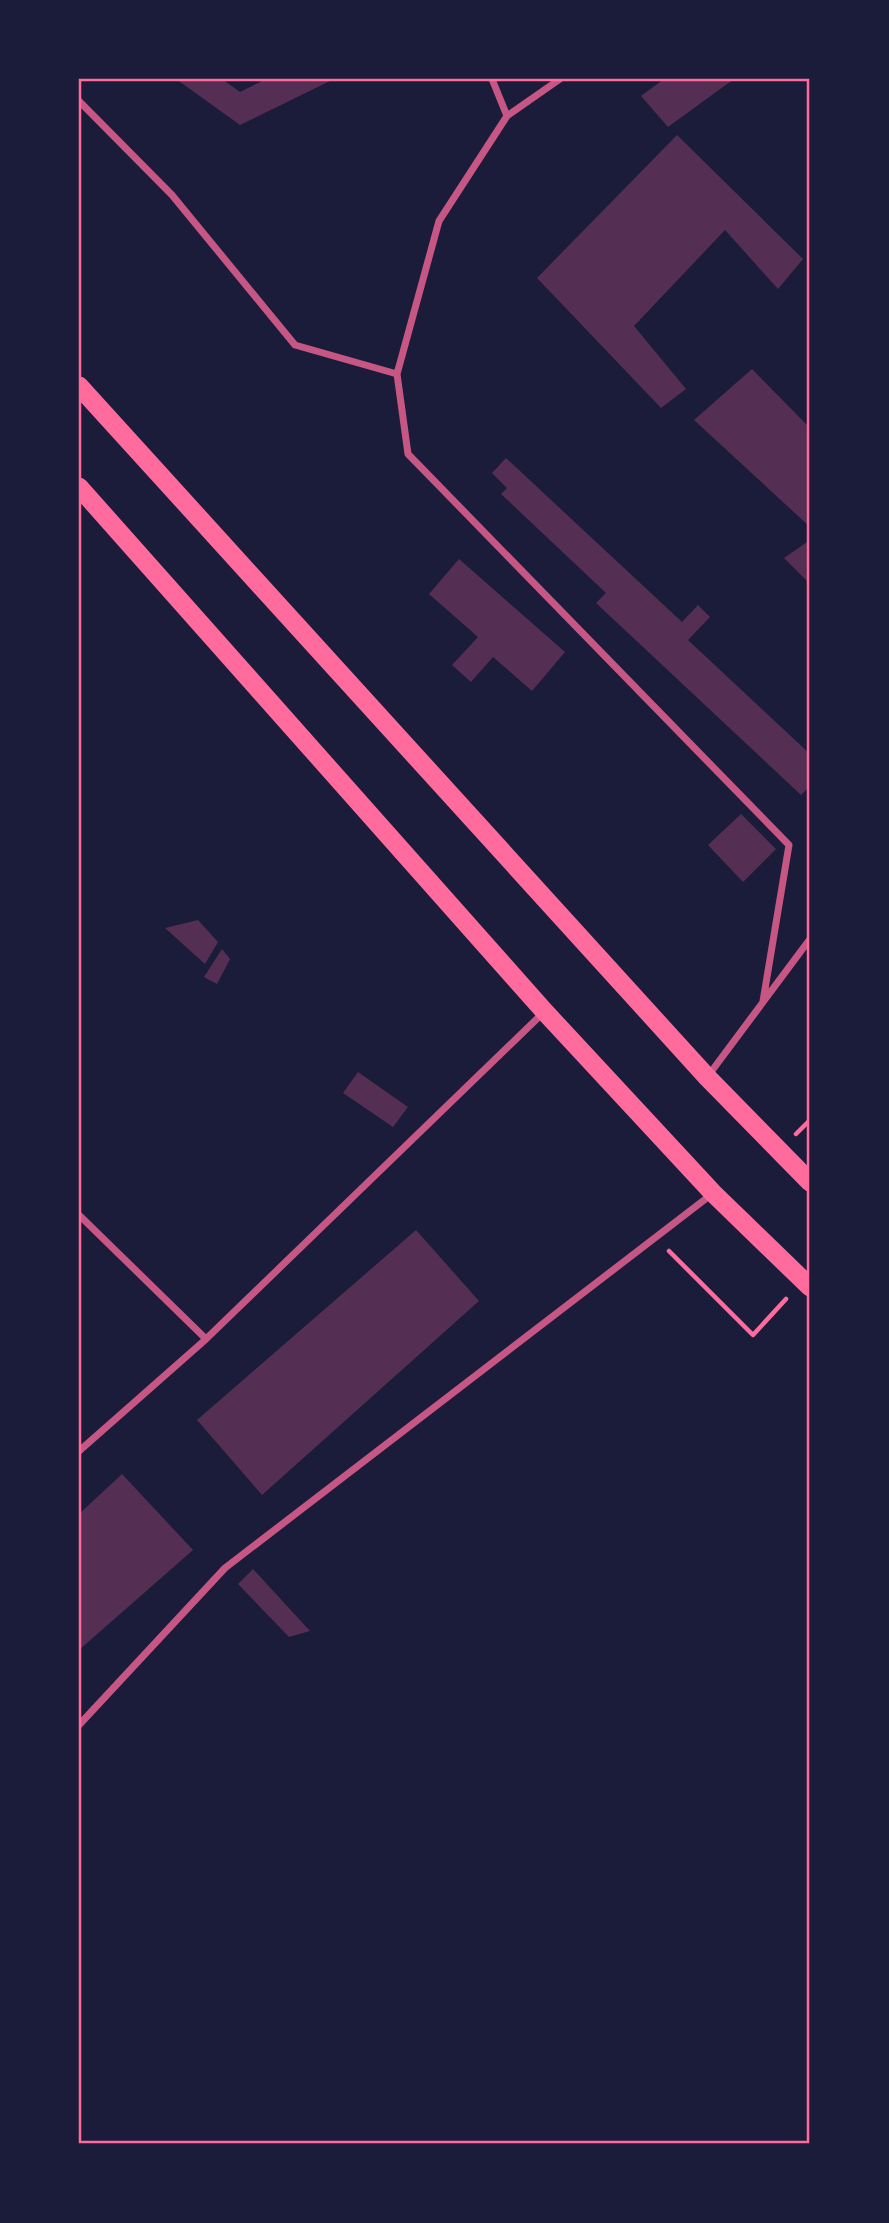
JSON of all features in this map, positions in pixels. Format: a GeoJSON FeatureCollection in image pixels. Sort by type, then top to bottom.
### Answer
{"type":"FeatureCollection","features":[{"type":"Feature","properties":{"kind":"highway"},"geometry":{"type":"LineString","coordinates":[[79,386],[707,1077],[810,1182]]}},
{"type":"Feature","properties":{"kind":"highway"},"geometry":{"type":"LineString","coordinates":[[79,487],[545,1012],[802,1289]]}},
{"type":"Feature","properties":{"kind":"street"},"geometry":{"type":"LineString","coordinates":[[492,79],[507,116]]}},
{"type":"Feature","properties":{"kind":"street"},"geometry":{"type":"LineString","coordinates":[[560,79],[507,116],[439,221],[397,374],[408,454],[789,845],[764,1001]]}},
{"type":"Feature","properties":{"kind":"street"},"geometry":{"type":"LineString","coordinates":[[79,101],[172,195],[295,345],[397,374]]}},
{"type":"Feature","properties":{"kind":"street"},"geometry":{"type":"LineString","coordinates":[[707,1077],[810,939]]}},
{"type":"Feature","properties":{"kind":"street"},"geometry":{"type":"LineString","coordinates":[[79,1451],[205,1339],[545,1012]]}},
{"type":"Feature","properties":{"kind":"street"},"geometry":{"type":"LineString","coordinates":[[79,1725],[225,1568],[713,1193]]}},
{"type":"Feature","properties":{"kind":"street"},"geometry":{"type":"LineString","coordinates":[[79,1215],[205,1339]]}},
{"type":"Feature","properties":{"kind":"path"},"geometry":{"type":"LineString","coordinates":[[676,1258],[752,1335],[802,1289]]}},
{"type":"Feature","properties":{"kind":"building"},"geometry":{"type":"Polygon","coordinates":[[[176,79],[222,79],[240,92],[266,79],[334,79],[240,125],[176,79]]]}},
{"type":"Feature","properties":{"kind":"building"},"geometry":{"type":"Polygon","coordinates":[[[664,79],[734,79],[668,127],[641,96],[664,79]]]}},
{"type":"Feature","properties":{"kind":"building"},"geometry":{"type":"Polygon","coordinates":[[[677,135],[803,259],[778,289],[725,230],[634,326],[686,389],[661,408],[537,278],[677,135]]]}},
{"type":"Feature","properties":{"kind":"building"},"geometry":{"type":"Polygon","coordinates":[[[752,369],[810,428],[810,527],[694,420],[752,369]]]}},
{"type":"Feature","properties":{"kind":"building"},"geometry":{"type":"Polygon","coordinates":[[[506,458],[682,622],[698,605],[710,617],[688,640],[810,754],[810,786],[801,795],[596,603],[606,593],[501,494],[507,488],[492,473],[506,458]]]}},
{"type":"Feature","properties":{"kind":"building"},"geometry":{"type":"Polygon","coordinates":[[[810,540],[810,584],[784,558],[810,540]]]}},
{"type":"Feature","properties":{"kind":"building"},"geometry":{"type":"Polygon","coordinates":[[[459,559],[565,652],[532,691],[493,657],[471,682],[452,665],[478,637],[429,594],[459,559]]]}},
{"type":"Feature","properties":{"kind":"building"},"geometry":{"type":"Polygon","coordinates":[[[741,814],[776,849],[743,882],[708,845],[741,814]]]}},
{"type":"Feature","properties":{"kind":"building"},"geometry":{"type":"Polygon","coordinates":[[[198,920],[218,942],[205,964],[165,928],[198,920]]]}},
{"type":"Feature","properties":{"kind":"building"},"geometry":{"type":"Polygon","coordinates":[[[222,949],[230,959],[217,984],[204,977],[222,949]]]}},
{"type":"Feature","properties":{"kind":"building"},"geometry":{"type":"Polygon","coordinates":[[[358,1072],[408,1107],[393,1127],[343,1093],[358,1072]]]}},
{"type":"Feature","properties":{"kind":"building"},"geometry":{"type":"Polygon","coordinates":[[[416,1230],[479,1301],[262,1495],[197,1420],[416,1230]]]}},
{"type":"Feature","properties":{"kind":"building"},"geometry":{"type":"Polygon","coordinates":[[[122,1474],[193,1550],[79,1650],[79,1514],[122,1474]]]}},
{"type":"Feature","properties":{"kind":"building"},"geometry":{"type":"Polygon","coordinates":[[[253,1569],[310,1631],[289,1637],[238,1584],[253,1569]]]}}]}
